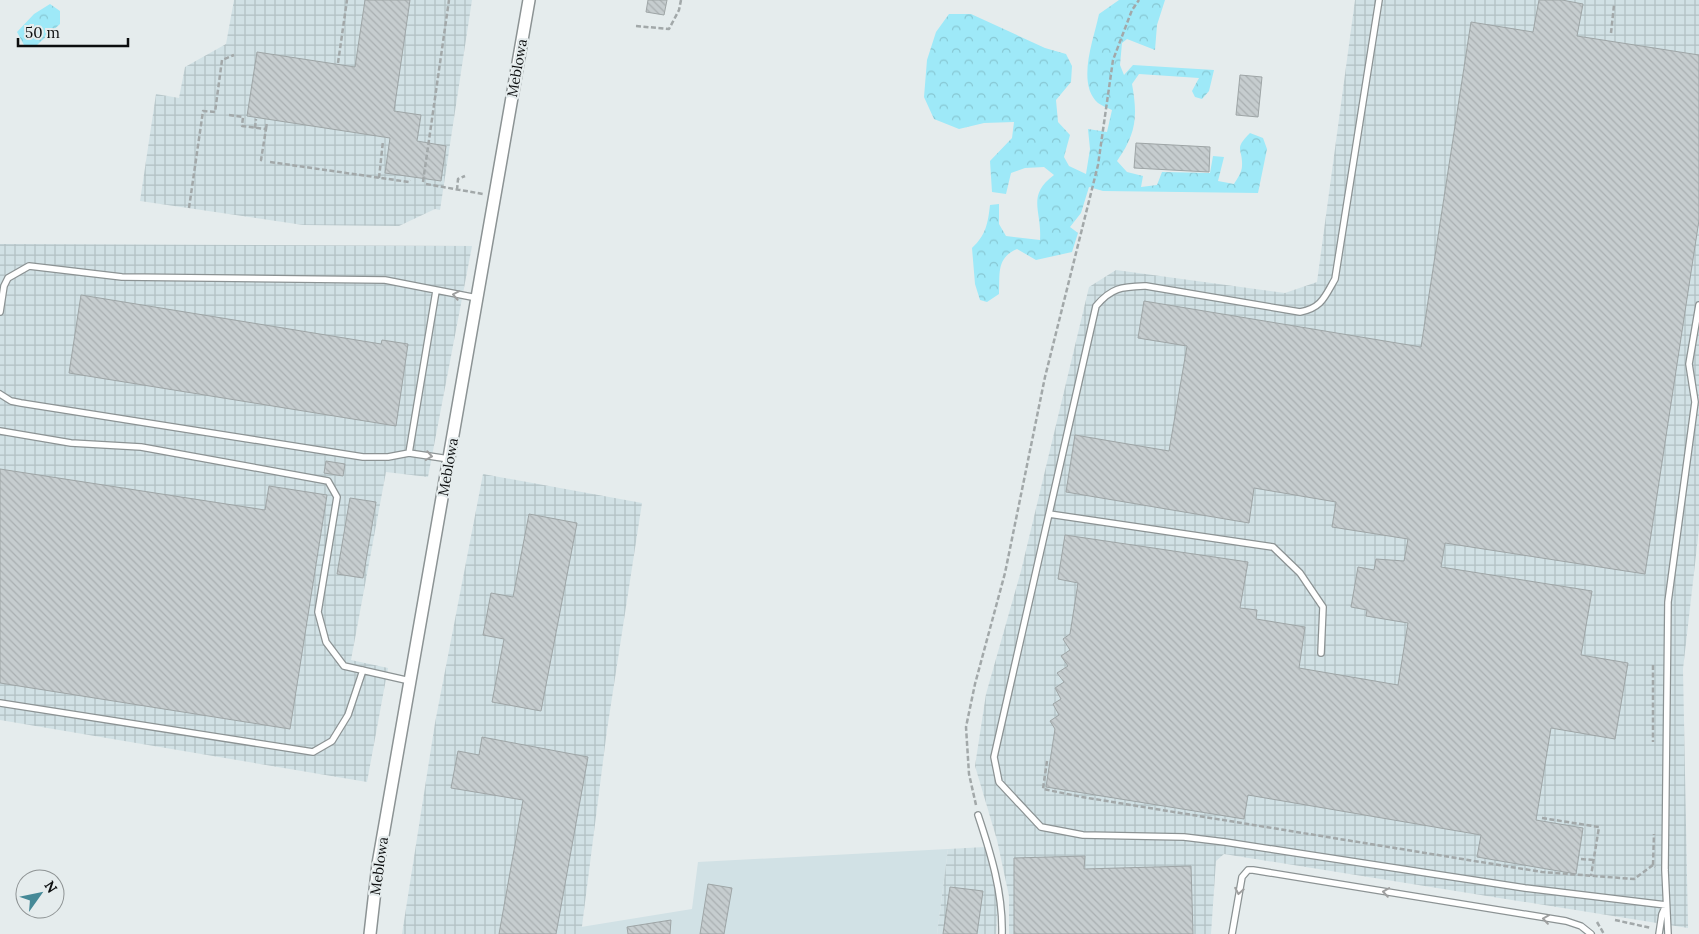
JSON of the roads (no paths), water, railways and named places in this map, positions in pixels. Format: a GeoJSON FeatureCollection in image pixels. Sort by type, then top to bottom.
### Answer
{"type":"FeatureCollection","features":[{"type":"Feature","properties":{"kind":"street","name":"Meblowa"},"geometry":{"type":"LineString","coordinates":[[370,934],[378,864],[529,0]]}},
{"type":"Feature","properties":{"kind":"lane"},"geometry":{"type":"LineString","coordinates":[[1379,0],[1335,279],[1325,296],[1313,310],[1300,312],[1146,286],[1125,287],[1108,292],[1096,306],[994,757],[999,782],[1042,827],[1084,835],[1184,837],[1525,888],[1666,905]]}},
{"type":"Feature","properties":{"kind":"lane"},"geometry":{"type":"LineString","coordinates":[[0,312],[4,286],[8,278],[28,266],[122,278],[371,279],[477,298]]}},
{"type":"Feature","properties":{"kind":"lane"},"geometry":{"type":"LineString","coordinates":[[410,453],[436,291]]}},
{"type":"Feature","properties":{"kind":"lane"},"geometry":{"type":"LineString","coordinates":[[1668,934],[1669,915],[1666,905],[1665,870],[1668,602],[1695,402],[1690,364],[1699,305]]}},
{"type":"Feature","properties":{"kind":"lane"},"geometry":{"type":"LineString","coordinates":[[0,394],[11,401],[363,457],[388,457],[410,453],[449,459]]}},
{"type":"Feature","properties":{"kind":"lane"},"geometry":{"type":"LineString","coordinates":[[0,431],[71,444],[141,447],[328,481],[337,497],[318,612],[326,642],[344,666],[410,681]]}},
{"type":"Feature","properties":{"kind":"lane"},"geometry":{"type":"LineString","coordinates":[[1049,514],[1273,547],[1300,573],[1323,607],[1321,653]]}},
{"type":"Feature","properties":{"kind":"lane"},"geometry":{"type":"LineString","coordinates":[[0,703],[313,752],[332,741],[348,715],[363,670]]}},
{"type":"Feature","properties":{"kind":"lane"},"geometry":{"type":"LineString","coordinates":[[978,815],[993,859],[1003,914],[1002,934]]}},
{"type":"Feature","properties":{"kind":"lane"},"geometry":{"type":"LineString","coordinates":[[1232,934],[1242,876],[1245,872],[1253,870],[1566,921],[1581,926],[1591,934]]}},
{"type":"Feature","properties":{"kind":"lane"},"geometry":{"type":"LineString","coordinates":[[1659,934],[1662,914],[1666,905]]}}]}
